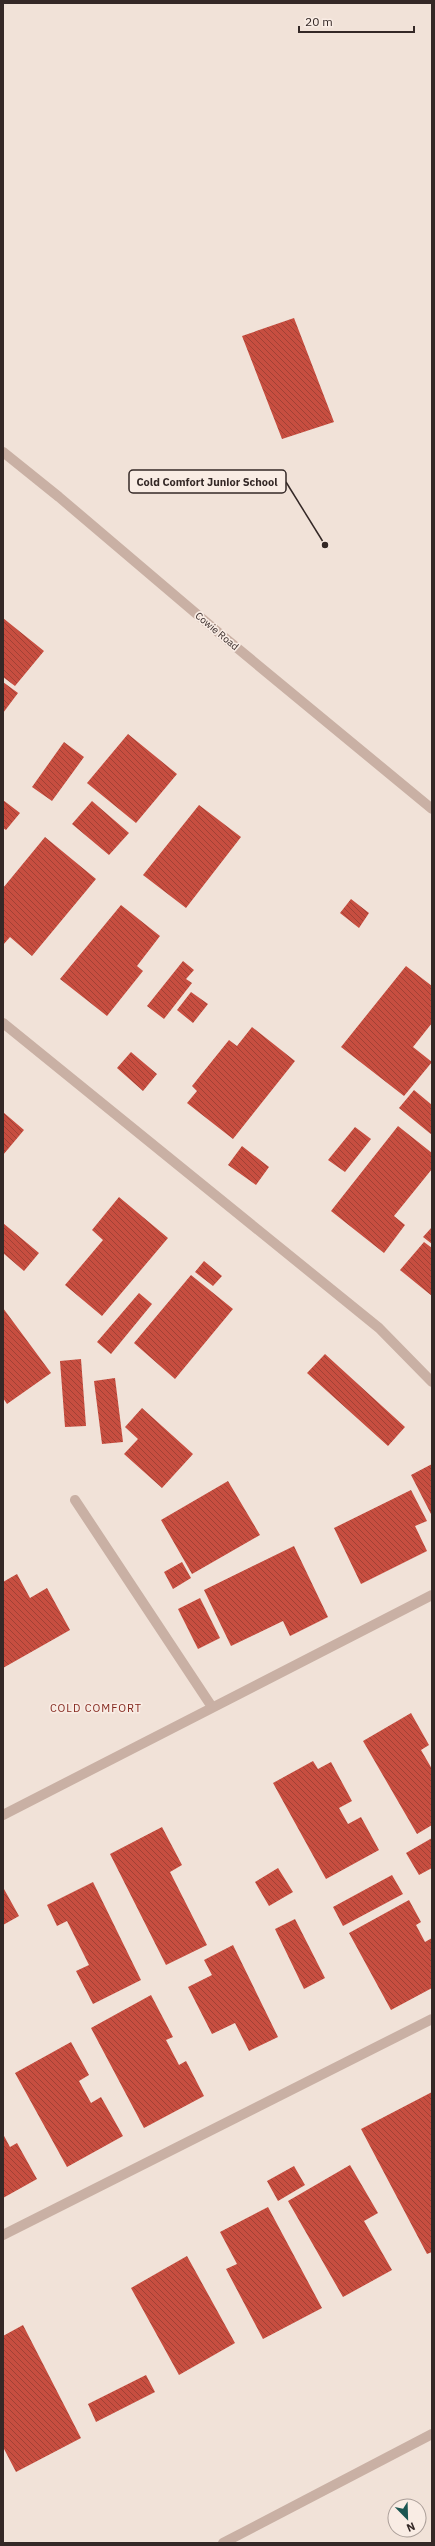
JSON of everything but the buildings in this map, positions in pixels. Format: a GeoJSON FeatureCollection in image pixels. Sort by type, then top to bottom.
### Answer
{"type":"FeatureCollection","features":[{"type":"Feature","properties":{"kind":"street","name":"Cowie Road"},"geometry":{"type":"LineString","coordinates":[[3,452],[59,496],[219,633],[432,809]]}},
{"type":"Feature","properties":{"kind":"street"},"geometry":{"type":"LineString","coordinates":[[3,1023],[379,1328],[432,1382]]}},
{"type":"Feature","properties":{"kind":"street"},"geometry":{"type":"LineString","coordinates":[[75,1500],[212,1707]]}},
{"type":"Feature","properties":{"kind":"street"},"geometry":{"type":"LineString","coordinates":[[3,1815],[432,1595]]}},
{"type":"Feature","properties":{"kind":"street"},"geometry":{"type":"LineString","coordinates":[[3,2235],[432,2019]]}},
{"type":"Feature","properties":{"kind":"street"},"geometry":{"type":"LineString","coordinates":[[223,2543],[432,2434]]}},
{"type":"Feature","properties":{"kind":"place","name":"Cold Comfort Junior School"},"geometry":{"type":"Point","coordinates":[325,545]}},
{"type":"Feature","properties":{"kind":"district","name":"COLD COMFORT"},"geometry":{"type":"Point","coordinates":[96,1708]}}]}
